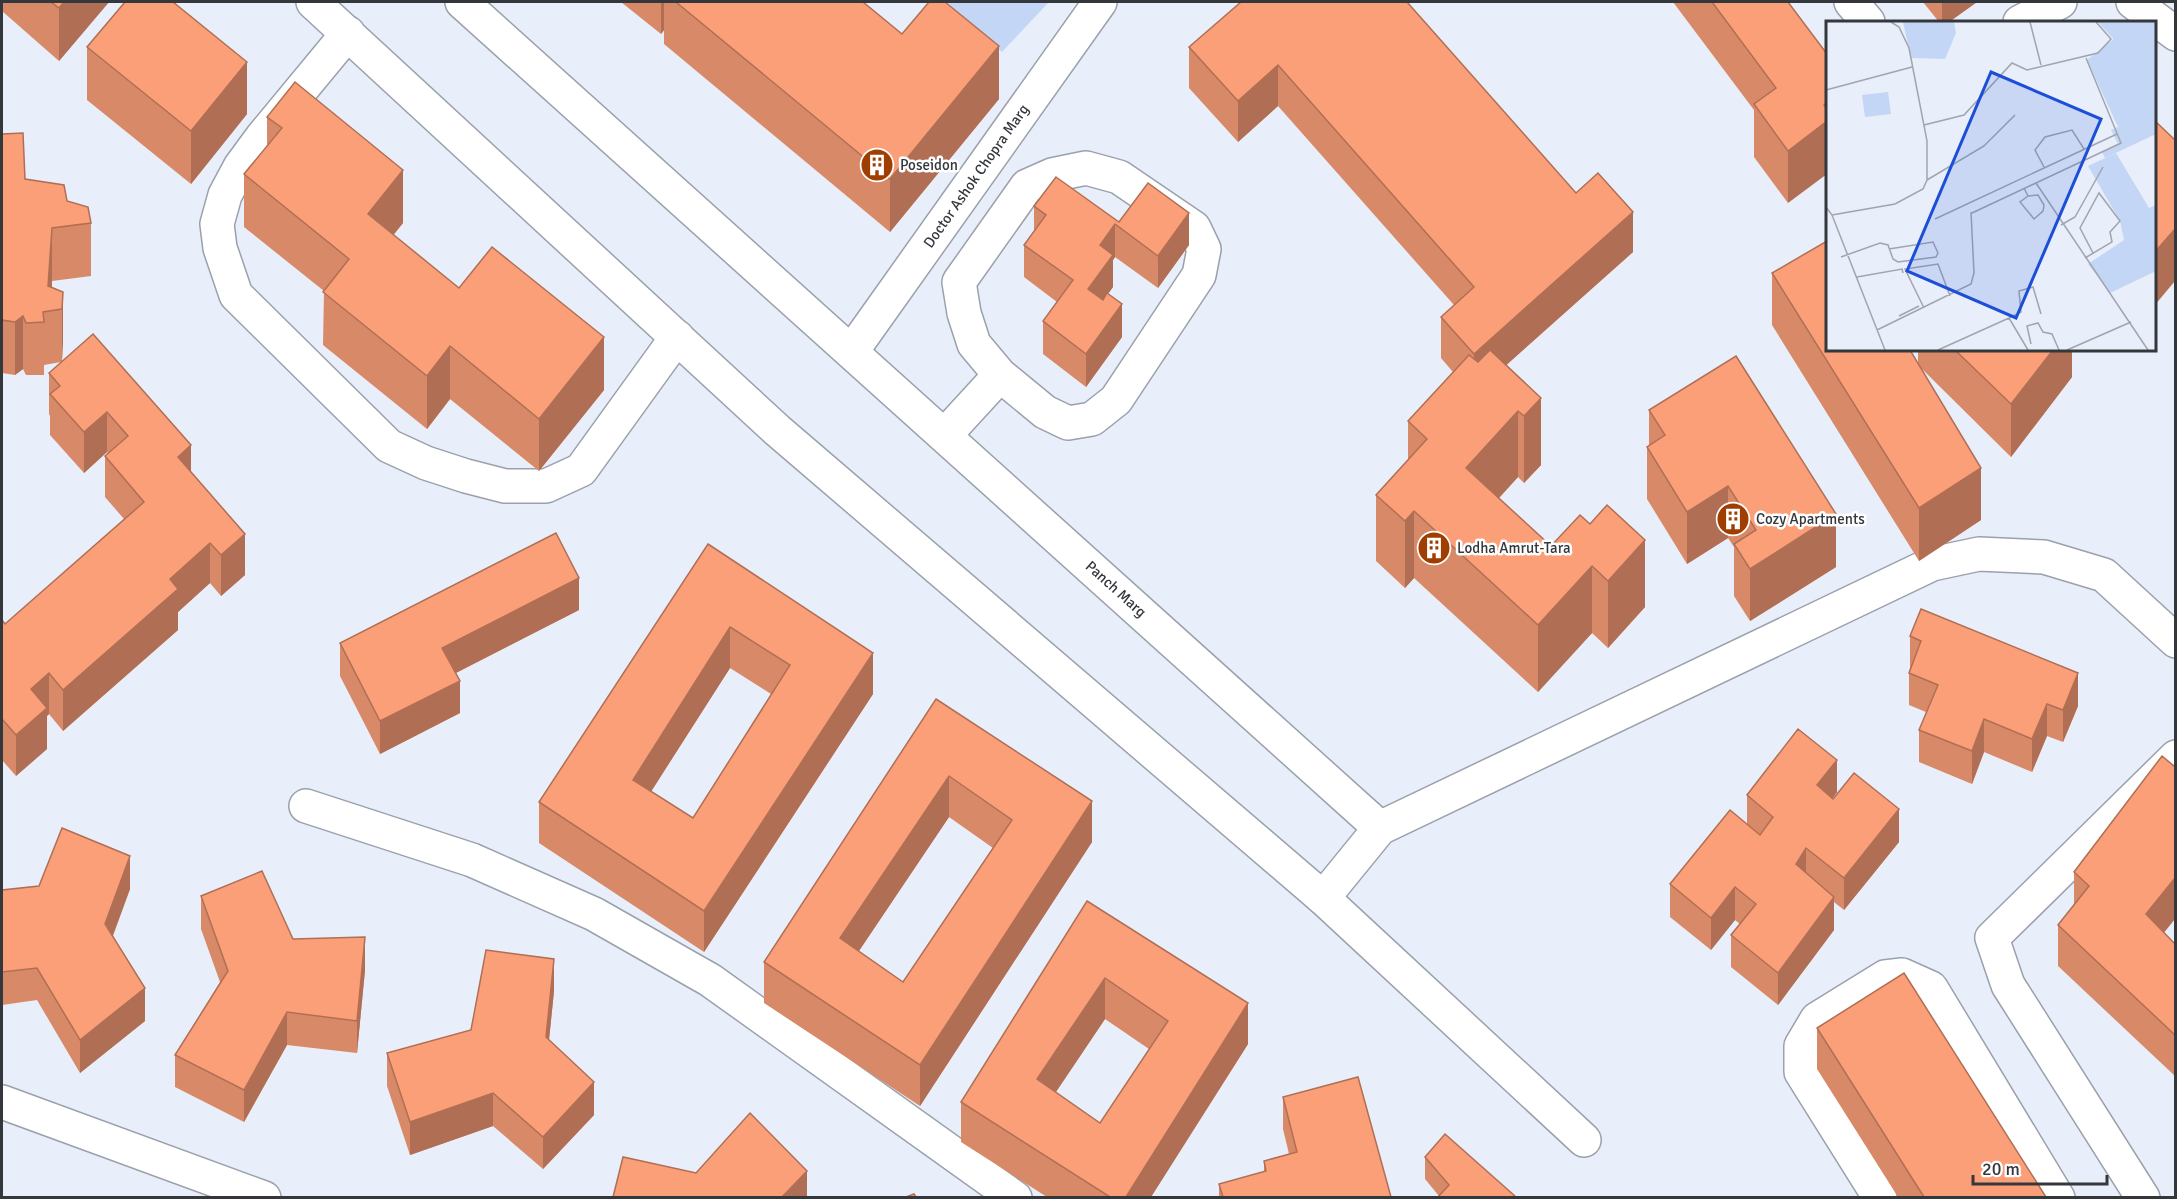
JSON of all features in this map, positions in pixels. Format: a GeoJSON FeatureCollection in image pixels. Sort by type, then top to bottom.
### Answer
{"type":"FeatureCollection","features":[{"type":"Feature","properties":{"kind":"street"},"geometry":{"type":"LineString","coordinates":[[313,2],[777,430],[1323,898],[1584,1140]]}},
{"type":"Feature","properties":{"kind":"street","name":"Panch Marg"},"geometry":{"type":"LineString","coordinates":[[462,2],[1380,828]]}},
{"type":"Feature","properties":{"kind":"street","name":"Doctor Ashok Chopra Marg"},"geometry":{"type":"LineString","coordinates":[[852,351],[1100,2]]}},
{"type":"Feature","properties":{"kind":"street"},"geometry":{"type":"LineString","coordinates":[[1851,2],[1867,21]]}},
{"type":"Feature","properties":{"kind":"street"},"geometry":{"type":"LineString","coordinates":[[2022,21],[2060,2]]}},
{"type":"Feature","properties":{"kind":"street"},"geometry":{"type":"LineString","coordinates":[[2133,2],[2175,34]]}},
{"type":"Feature","properties":{"kind":"street"},"geometry":{"type":"LineString","coordinates":[[348,33],[240,166],[225,195],[217,224],[220,248],[236,295],[389,446],[426,463],[505,486],[546,486],[581,470],[677,337]]}},
{"type":"Feature","properties":{"kind":"street"},"geometry":{"type":"LineString","coordinates":[[1086,168],[1119,177],[1194,228],[1204,249],[1199,275],[1116,400],[1092,419],[1068,423],[1045,412],[1000,375],[974,344],[964,313],[959,282],[1027,186],[1052,175],[1086,168]]}},
{"type":"Feature","properties":{"kind":"street"},"geometry":{"type":"LineString","coordinates":[[945,435],[1000,375]]}},
{"type":"Feature","properties":{"kind":"street"},"geometry":{"type":"LineString","coordinates":[[1323,898],[1380,828],[1932,564],[1979,554],[2044,557],[2104,575],[2175,641]]}},
{"type":"Feature","properties":{"kind":"street"},"geometry":{"type":"LineString","coordinates":[[2143,1197],[2008,985],[1992,938],[2175,757]]}},
{"type":"Feature","properties":{"kind":"street"},"geometry":{"type":"LineString","coordinates":[[306,806],[472,860],[594,915],[710,980],[1015,1197]]}},
{"type":"Feature","properties":{"kind":"street"},"geometry":{"type":"LineString","coordinates":[[1880,1197],[1801,1072],[1801,1046],[1816,1019],[1885,977],[1902,975],[1931,988],[2058,1197]]}},
{"type":"Feature","properties":{"kind":"street"},"geometry":{"type":"LineString","coordinates":[[2,1102],[264,1197]]}},
{"type":"Feature","properties":{"kind":"shaded area"},"geometry":{"type":"Polygon","coordinates":[[[947,2],[1049,2],[1002,52],[947,2]]]}},
{"type":"Feature","properties":{"kind":"building"},"geometry":{"type":"Polygon","coordinates":[[[51,2],[64,2],[59,8],[51,2]]]}},
{"type":"Feature","properties":{"kind":"building"},"geometry":{"type":"Polygon","coordinates":[[[125,2],[173,2],[247,62],[191,131],[87,47],[125,2]]]}},
{"type":"Feature","properties":{"kind":"building"},"geometry":{"type":"Polygon","coordinates":[[[676,2],[863,2],[902,34],[929,2],[945,2],[999,46],[890,179],[676,2]]]}},
{"type":"Feature","properties":{"kind":"building"},"geometry":{"type":"Polygon","coordinates":[[[1241,2],[1407,2],[1576,193],[1598,173],[1633,212],[1474,354],[1441,317],[1474,287],[1278,65],[1238,101],[1189,47],[1241,2]]]}},
{"type":"Feature","properties":{"kind":"building"},"geometry":{"type":"Polygon","coordinates":[[[1712,2],[1788,2],[1826,53],[1826,103],[1824,105],[1826,122],[1788,151],[1754,104],[1776,88],[1712,2]]]}},
{"type":"Feature","properties":{"kind":"building"},"geometry":{"type":"Polygon","coordinates":[[[295,82],[403,170],[368,214],[459,288],[492,247],[604,337],[539,419],[450,346],[427,376],[323,292],[349,259],[244,174],[282,128],[267,117],[295,82]]]}},
{"type":"Feature","properties":{"kind":"building"},"geometry":{"type":"Polygon","coordinates":[[[2156,122],[2175,140],[2175,229],[2156,251],[2156,122]]]}},
{"type":"Feature","properties":{"kind":"building"},"geometry":{"type":"Polygon","coordinates":[[[23,133],[25,179],[64,185],[67,201],[88,207],[91,223],[52,228],[48,286],[63,292],[62,309],[43,312],[44,322],[26,323],[23,316],[15,322],[2,320],[2,134],[23,133]]]}},
{"type":"Feature","properties":{"kind":"building"},"geometry":{"type":"Polygon","coordinates":[[[1056,177],[1119,222],[1148,183],[1189,213],[1158,256],[1115,224],[1100,245],[1113,255],[1088,289],[1103,300],[1107,293],[1122,304],[1086,354],[1043,321],[1073,280],[1024,245],[1046,215],[1034,206],[1056,177]]]}},
{"type":"Feature","properties":{"kind":"building"},"geometry":{"type":"Polygon","coordinates":[[[1826,242],[1826,351],[1911,351],[1981,468],[1919,508],[1772,273],[1826,242]]]}},
{"type":"Feature","properties":{"kind":"building"},"geometry":{"type":"Polygon","coordinates":[[[93,334],[191,445],[178,457],[245,534],[221,555],[210,543],[170,579],[178,589],[63,690],[49,673],[31,689],[47,708],[16,735],[2,719],[2,620],[5,624],[144,502],[105,456],[128,436],[107,412],[84,432],[50,394],[60,386],[49,373],[93,334]]]}},
{"type":"Feature","properties":{"kind":"building"},"geometry":{"type":"Polygon","coordinates":[[[1490,350],[1541,398],[1524,416],[1518,411],[1466,468],[1551,546],[1580,515],[1590,524],[1607,505],[1645,540],[1608,581],[1592,566],[1538,625],[1414,511],[1405,521],[1376,495],[1427,439],[1408,421],[1469,355],[1478,362],[1490,350]]]}},
{"type":"Feature","properties":{"kind":"building"},"geometry":{"type":"Polygon","coordinates":[[[1956,351],[2052,351],[2011,404],[1956,351]]]}},
{"type":"Feature","properties":{"kind":"building"},"geometry":{"type":"Polygon","coordinates":[[[1736,356],[1836,514],[1750,569],[1734,544],[1756,530],[1728,486],[1687,512],[1647,447],[1665,435],[1649,410],[1736,356]]]}},
{"type":"Feature","properties":{"kind":"building"},"geometry":{"type":"Polygon","coordinates":[[[556,533],[579,578],[442,648],[460,681],[380,721],[340,643],[556,533]]]}},
{"type":"Feature","properties":{"kind":"building"},"geometry":{"type":"Polygon","coordinates":[[[708,544],[873,653],[704,911],[539,802],[708,544]],[[730,627],[633,780],[693,818],[790,665],[730,627]]]}},
{"type":"Feature","properties":{"kind":"building"},"geometry":{"type":"Polygon","coordinates":[[[1921,609],[2078,673],[2063,710],[2047,704],[2032,739],[1984,719],[1972,751],[1919,730],[1938,685],[1909,673],[1921,641],[1910,636],[1921,609]]]}},
{"type":"Feature","properties":{"kind":"building"},"geometry":{"type":"Polygon","coordinates":[[[936,699],[1092,801],[920,1065],[764,962],[936,699]],[[949,776],[840,938],[903,982],[1012,820],[949,776]]]}},
{"type":"Feature","properties":{"kind":"building"},"geometry":{"type":"Polygon","coordinates":[[[1798,729],[1837,760],[1817,785],[1833,799],[1854,773],[1899,809],[1844,878],[1806,848],[1796,864],[1834,897],[1778,973],[1731,935],[1756,904],[1735,887],[1711,918],[1670,884],[1730,810],[1760,835],[1773,817],[1747,795],[1798,729]]]}},
{"type":"Feature","properties":{"kind":"building"},"geometry":{"type":"Polygon","coordinates":[[[2162,756],[2174,766],[2175,764],[2175,878],[2146,914],[2175,944],[2175,1035],[2058,925],[2089,886],[2074,872],[2162,756]]]}},
{"type":"Feature","properties":{"kind":"building"},"geometry":{"type":"Polygon","coordinates":[[[62,828],[130,856],[105,924],[145,988],[80,1040],[37,968],[2,972],[2,890],[39,886],[62,828]]]}},
{"type":"Feature","properties":{"kind":"building"},"geometry":{"type":"Polygon","coordinates":[[[262,871],[293,939],[365,937],[357,1021],[287,1012],[244,1090],[175,1055],[228,971],[201,896],[262,871]]]}},
{"type":"Feature","properties":{"kind":"building"},"geometry":{"type":"Polygon","coordinates":[[[1087,901],[1248,1003],[1126,1197],[1110,1197],[961,1102],[1087,901]],[[1105,978],[1037,1079],[1100,1123],[1168,1021],[1105,978]]]}},
{"type":"Feature","properties":{"kind":"building"},"geometry":{"type":"Polygon","coordinates":[[[486,950],[554,959],[546,1037],[594,1082],[543,1137],[493,1093],[410,1122],[387,1053],[471,1030],[486,950]]]}},
{"type":"Feature","properties":{"kind":"building"},"geometry":{"type":"Polygon","coordinates":[[[1904,973],[2046,1197],[1924,1197],[1817,1028],[1904,973]]]}},
{"type":"Feature","properties":{"kind":"building"},"geometry":{"type":"Polygon","coordinates":[[[1358,1077],[1391,1197],[1223,1197],[1219,1184],[1266,1171],[1264,1161],[1297,1152],[1283,1097],[1358,1077]]]}},
{"type":"Feature","properties":{"kind":"building"},"geometry":{"type":"Polygon","coordinates":[[[750,1113],[807,1171],[782,1197],[613,1197],[623,1157],[696,1173],[750,1113]]]}},
{"type":"Feature","properties":{"kind":"building"},"geometry":{"type":"Polygon","coordinates":[[[1445,1134],[1516,1197],[1438,1197],[1449,1185],[1425,1157],[1445,1134]]]}},
{"type":"Feature","properties":{"kind":"place","name":"Poseidon"},"geometry":{"type":"Point","coordinates":[877,165]}},
{"type":"Feature","properties":{"kind":"place","name":"Cozy Apartments"},"geometry":{"type":"Point","coordinates":[1733,519]}},
{"type":"Feature","properties":{"kind":"place","name":"Lodha Amrut-Tara"},"geometry":{"type":"Point","coordinates":[1434,548]}}]}
